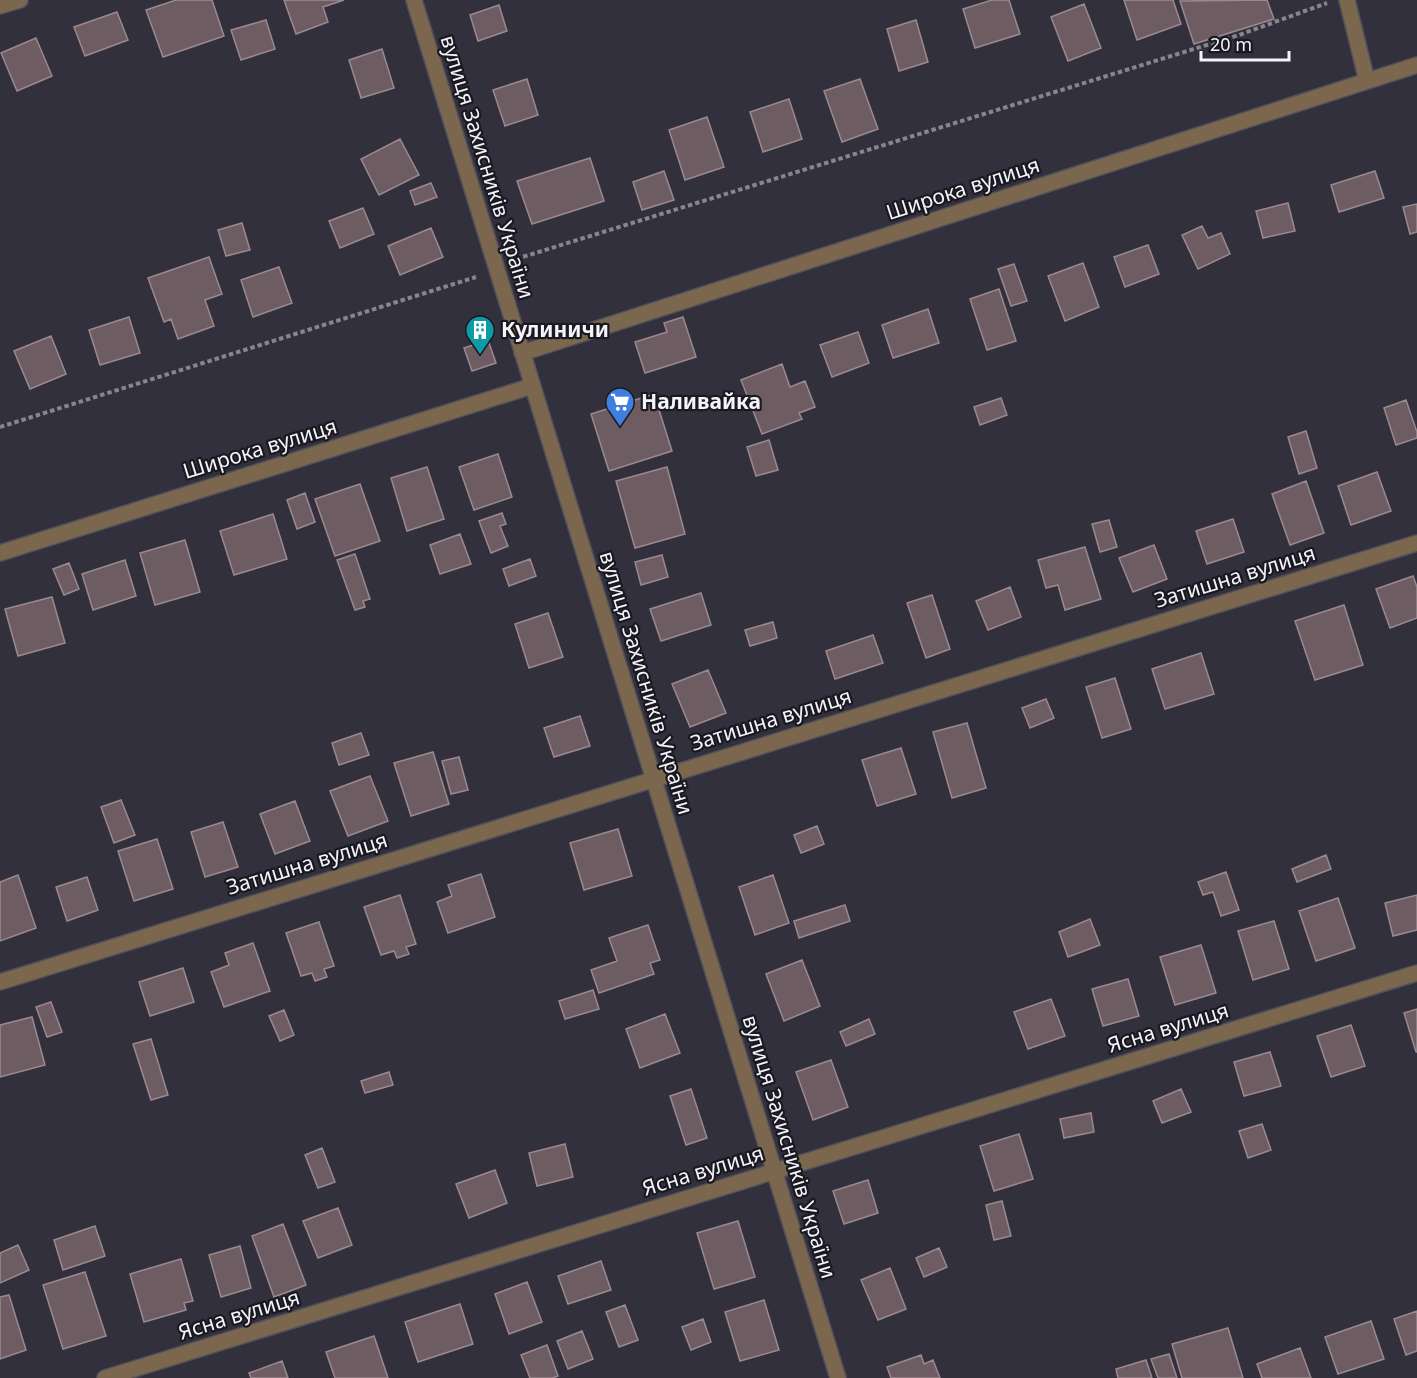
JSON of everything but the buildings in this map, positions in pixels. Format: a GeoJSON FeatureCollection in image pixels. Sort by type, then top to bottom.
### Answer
{"type":"FeatureCollection","features":[{"type":"Feature","properties":{"kind":"street"},"geometry":{"type":"LineString","coordinates":[[0,6],[20,0]]}},
{"type":"Feature","properties":{"kind":"street","name":"вулиця Захисників України"},"geometry":{"type":"LineString","coordinates":[[414,0],[838,1378]]}},
{"type":"Feature","properties":{"kind":"street"},"geometry":{"type":"LineString","coordinates":[[1347,0],[1366,81]]}},
{"type":"Feature","properties":{"kind":"street","name":"Широка вулиця"},"geometry":{"type":"LineString","coordinates":[[522,353],[1417,65]]}},
{"type":"Feature","properties":{"kind":"street","name":"Широка вулиця"},"geometry":{"type":"LineString","coordinates":[[0,553],[532,386]]}},
{"type":"Feature","properties":{"kind":"street","name":"Затишна вулиця"},"geometry":{"type":"LineString","coordinates":[[0,982],[1417,543]]}},
{"type":"Feature","properties":{"kind":"street","name":"Ясна вулиця"},"geometry":{"type":"LineString","coordinates":[[105,1378],[1417,973]]}},
{"type":"Feature","properties":{"kind":"path"},"geometry":{"type":"LineString","coordinates":[[0,427],[496,268],[1239,35],[1336,0]]}},
{"type":"Feature","properties":{"kind":"place","name":"Кулиничи"},"geometry":{"type":"Point","coordinates":[480,356]}},
{"type":"Feature","properties":{"kind":"place","name":"Наливайка"},"geometry":{"type":"Point","coordinates":[620,428]}}]}
